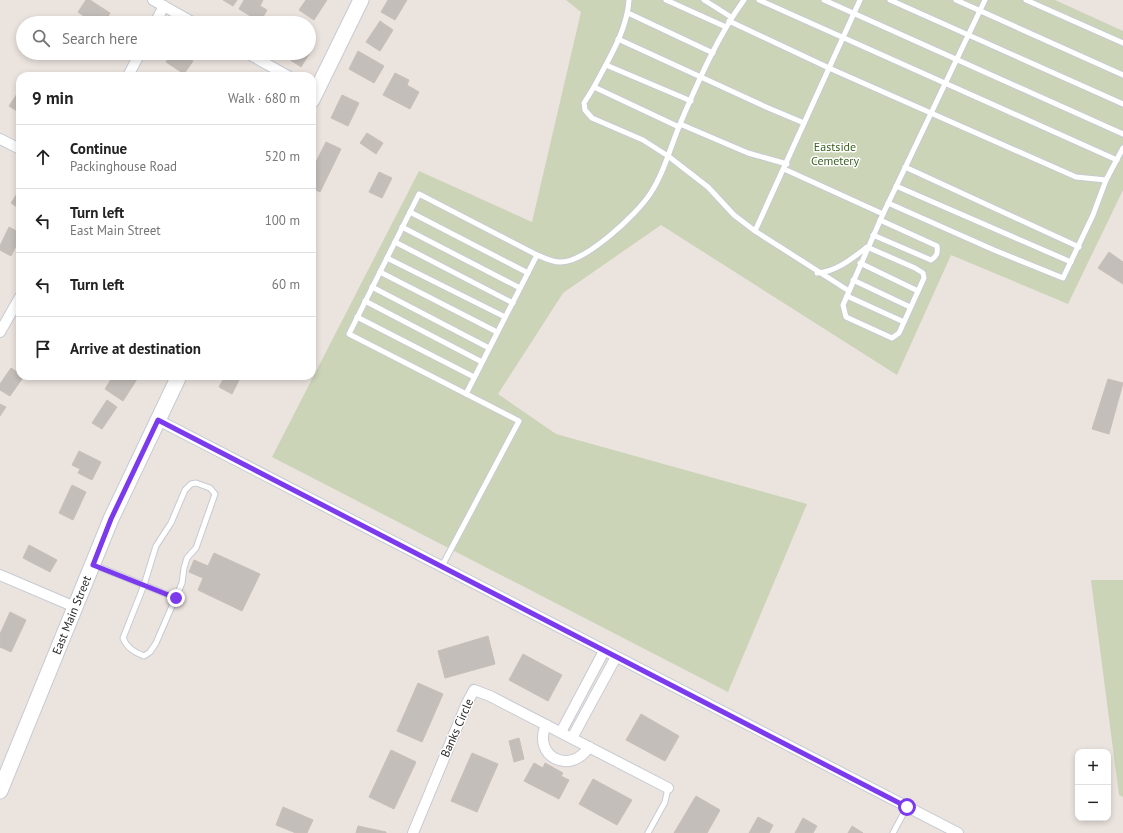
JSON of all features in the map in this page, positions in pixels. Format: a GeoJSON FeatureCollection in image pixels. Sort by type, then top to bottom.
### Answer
{"type":"FeatureCollection","features":[{"type":"Feature","properties":{"kind":"main road"},"geometry":{"type":"LineString","coordinates":[[316,88],[361,0]]}},
{"type":"Feature","properties":{"kind":"main road","name":"East Main Street"},"geometry":{"type":"LineString","coordinates":[[0,791],[5,764],[75,607],[111,519],[178,380]]}},
{"type":"Feature","properties":{"kind":"street"},"geometry":{"type":"LineString","coordinates":[[153,0],[182,16]]}},
{"type":"Feature","properties":{"kind":"street"},"geometry":{"type":"LineString","coordinates":[[159,16],[164,6]]}},
{"type":"Feature","properties":{"kind":"street"},"geometry":{"type":"LineString","coordinates":[[130,72],[136,60]]}},
{"type":"Feature","properties":{"kind":"street"},"geometry":{"type":"LineString","coordinates":[[259,60],[281,72]]}},
{"type":"Feature","properties":{"kind":"street"},"geometry":{"type":"LineString","coordinates":[[0,139],[16,147]]}},
{"type":"Feature","properties":{"kind":"street"},"geometry":{"type":"LineString","coordinates":[[0,332],[16,304]]}},
{"type":"Feature","properties":{"kind":"street"},"geometry":{"type":"LineString","coordinates":[[158,420],[958,833]]}},
{"type":"Feature","properties":{"kind":"street"},"geometry":{"type":"LineString","coordinates":[[0,575],[75,607]]}},
{"type":"Feature","properties":{"kind":"street"},"geometry":{"type":"LineString","coordinates":[[561,732],[604,650]]}},
{"type":"Feature","properties":{"kind":"street"},"geometry":{"type":"LineString","coordinates":[[572,738],[616,657]]}},
{"type":"Feature","properties":{"kind":"street","name":"Banks Circle"},"geometry":{"type":"LineString","coordinates":[[413,833],[467,703],[474,690],[490,696],[546,724],[668,788]]}},
{"type":"Feature","properties":{"kind":"street"},"geometry":{"type":"LineString","coordinates":[[546,724],[542,738],[547,752],[552,757],[566,762],[573,761],[580,758],[589,747]]}},
{"type":"Feature","properties":{"kind":"lane"},"geometry":{"type":"LineString","coordinates":[[630,0],[628,13],[618,39],[606,65],[584,103],[585,110],[592,118],[643,140],[668,156],[708,187],[734,215],[848,294],[904,322]]}},
{"type":"Feature","properties":{"kind":"lane"},"geometry":{"type":"LineString","coordinates":[[666,0],[726,27]]}},
{"type":"Feature","properties":{"kind":"lane"},"geometry":{"type":"LineString","coordinates":[[704,0],[730,19],[829,68],[1076,177],[1106,180]]}},
{"type":"Feature","properties":{"kind":"lane"},"geometry":{"type":"LineString","coordinates":[[442,566],[519,421],[349,334],[419,194],[537,255],[560,262],[572,260],[585,254],[630,218],[642,206],[660,176],[680,125],[726,27],[744,0]]}},
{"type":"Feature","properties":{"kind":"lane"},"geometry":{"type":"LineString","coordinates":[[759,0],[1116,160]]}},
{"type":"Feature","properties":{"kind":"lane"},"geometry":{"type":"LineString","coordinates":[[824,0],[1123,134]]}},
{"type":"Feature","properties":{"kind":"lane"},"geometry":{"type":"LineString","coordinates":[[755,231],[860,0]]}},
{"type":"Feature","properties":{"kind":"lane"},"geometry":{"type":"LineString","coordinates":[[890,0],[1123,104]]}},
{"type":"Feature","properties":{"kind":"lane"},"geometry":{"type":"LineString","coordinates":[[956,0],[1123,75]]}},
{"type":"Feature","properties":{"kind":"lane"},"geometry":{"type":"LineString","coordinates":[[867,247],[923,273],[924,278],[904,322],[899,332],[892,338],[855,322],[846,316],[843,305],[867,247],[904,167],[985,0]]}},
{"type":"Feature","properties":{"kind":"lane"},"geometry":{"type":"LineString","coordinates":[[1026,0],[1123,43]]}},
{"type":"Feature","properties":{"kind":"lane"},"geometry":{"type":"LineString","coordinates":[[628,13],[714,53]]}},
{"type":"Feature","properties":{"kind":"lane"},"geometry":{"type":"LineString","coordinates":[[618,39],[766,107],[804,122]]}},
{"type":"Feature","properties":{"kind":"lane"},"geometry":{"type":"LineString","coordinates":[[606,65],[691,101]]}},
{"type":"Feature","properties":{"kind":"lane"},"geometry":{"type":"LineString","coordinates":[[594,87],[680,125],[785,166],[883,214]]}},
{"type":"Feature","properties":{"kind":"lane"},"geometry":{"type":"LineString","coordinates":[[888,203],[994,250],[1063,278],[1093,216],[1106,180],[1123,148]]}},
{"type":"Feature","properties":{"kind":"lane"},"geometry":{"type":"LineString","coordinates":[[904,167],[1079,247]]}},
{"type":"Feature","properties":{"kind":"lane"},"geometry":{"type":"LineString","coordinates":[[896,186],[1071,262]]}},
{"type":"Feature","properties":{"kind":"lane"},"geometry":{"type":"LineString","coordinates":[[410,212],[528,273]]}},
{"type":"Feature","properties":{"kind":"lane"},"geometry":{"type":"LineString","coordinates":[[873,235],[931,260],[936,257],[938,251],[937,246],[880,220]]}},
{"type":"Feature","properties":{"kind":"lane"},"geometry":{"type":"LineString","coordinates":[[402,227],[520,288]]}},
{"type":"Feature","properties":{"kind":"lane"},"geometry":{"type":"LineString","coordinates":[[395,242],[513,303]]}},
{"type":"Feature","properties":{"kind":"lane"},"geometry":{"type":"LineString","coordinates":[[817,272],[824,272],[835,268],[867,247]]}},
{"type":"Feature","properties":{"kind":"lane"},"geometry":{"type":"LineString","coordinates":[[466,394],[537,255]]}},
{"type":"Feature","properties":{"kind":"lane"},"geometry":{"type":"LineString","coordinates":[[387,258],[505,317]]}},
{"type":"Feature","properties":{"kind":"lane"},"geometry":{"type":"LineString","coordinates":[[860,263],[918,291]]}},
{"type":"Feature","properties":{"kind":"lane"},"geometry":{"type":"LineString","coordinates":[[380,272],[498,332]]}},
{"type":"Feature","properties":{"kind":"lane"},"geometry":{"type":"LineString","coordinates":[[853,280],[910,307]]}},
{"type":"Feature","properties":{"kind":"lane"},"geometry":{"type":"LineString","coordinates":[[372,287],[490,348]]}},
{"type":"Feature","properties":{"kind":"lane"},"geometry":{"type":"LineString","coordinates":[[365,302],[482,362]]}},
{"type":"Feature","properties":{"kind":"lane"},"geometry":{"type":"LineString","coordinates":[[357,317],[474,377]]}},
{"type":"Feature","properties":{"kind":"lane"},"geometry":{"type":"LineString","coordinates":[[196,483],[210,488],[215,494],[196,548],[187,558],[182,583],[156,644],[150,652],[144,656],[134,652],[125,645],[123,638],[144,585],[156,546],[171,523],[185,490],[191,484],[196,483]]}},
{"type":"Feature","properties":{"kind":"lane"},"geometry":{"type":"LineString","coordinates":[[93,565],[176,598]]}},
{"type":"Feature","properties":{"kind":"lane"},"geometry":{"type":"LineString","coordinates":[[648,833],[665,802],[668,788]]}},
{"type":"Feature","properties":{"kind":"lane"},"geometry":{"type":"LineString","coordinates":[[893,833],[907,807]]}},
{"type":"Feature","properties":{"kind":"green space","name":"Eastside Cemetery"},"geometry":{"type":"Polygon","coordinates":[[[566,0],[1055,0],[1123,31],[1123,190],[1068,304],[951,255],[897,375],[661,225],[563,293],[498,394],[556,434],[807,504],[728,692],[272,457],[312,380],[316,380],[316,371],[419,171],[532,222],[581,12],[566,0]]]}},
{"type":"Feature","properties":{"kind":"green space"},"geometry":{"type":"Polygon","coordinates":[[[1091,580],[1123,580],[1123,797],[1119,795],[1091,580]]]}},
{"type":"Feature","properties":{"kind":"building"},"geometry":{"type":"Polygon","coordinates":[[[86,0],[90,0],[110,13],[108,16],[84,16],[78,12],[86,0]]]}},
{"type":"Feature","properties":{"kind":"building"},"geometry":{"type":"Polygon","coordinates":[[[223,0],[237,0],[233,6],[223,0]]]}},
{"type":"Feature","properties":{"kind":"building"},"geometry":{"type":"Polygon","coordinates":[[[244,0],[263,0],[260,6],[267,10],[264,16],[250,16],[239,9],[244,0]]]}},
{"type":"Feature","properties":{"kind":"building"},"geometry":{"type":"Polygon","coordinates":[[[306,0],[327,0],[316,17],[308,16],[299,10],[306,0]]]}},
{"type":"Feature","properties":{"kind":"building"},"geometry":{"type":"Polygon","coordinates":[[[388,0],[407,0],[395,20],[381,12],[388,0]]]}},
{"type":"Feature","properties":{"kind":"building"},"geometry":{"type":"Polygon","coordinates":[[[380,21],[393,30],[380,51],[366,42],[380,21]]]}},
{"type":"Feature","properties":{"kind":"building"},"geometry":{"type":"Polygon","coordinates":[[[358,51],[384,66],[374,83],[349,69],[358,51]]]}},
{"type":"Feature","properties":{"kind":"building"},"geometry":{"type":"Polygon","coordinates":[[[167,60],[193,61],[185,72],[181,72],[166,62],[167,60]]]}},
{"type":"Feature","properties":{"kind":"building"},"geometry":{"type":"Polygon","coordinates":[[[290,60],[305,60],[301,67],[290,60]]]}},
{"type":"Feature","properties":{"kind":"building"},"geometry":{"type":"Polygon","coordinates":[[[395,73],[409,80],[407,85],[419,92],[410,109],[383,95],[395,73]]]}},
{"type":"Feature","properties":{"kind":"building"},"geometry":{"type":"Polygon","coordinates":[[[342,95],[359,103],[348,126],[331,118],[342,95]]]}},
{"type":"Feature","properties":{"kind":"building"},"geometry":{"type":"Polygon","coordinates":[[[16,96],[16,110],[9,106],[16,96]]]}},
{"type":"Feature","properties":{"kind":"building"},"geometry":{"type":"Polygon","coordinates":[[[367,133],[383,143],[376,154],[360,143],[367,133]]]}},
{"type":"Feature","properties":{"kind":"building"},"geometry":{"type":"Polygon","coordinates":[[[326,142],[341,149],[320,192],[316,190],[316,162],[326,142]]]}},
{"type":"Feature","properties":{"kind":"building"},"geometry":{"type":"Polygon","coordinates":[[[379,172],[392,178],[382,198],[369,192],[379,172]]]}},
{"type":"Feature","properties":{"kind":"building"},"geometry":{"type":"Polygon","coordinates":[[[16,195],[16,206],[11,203],[16,195]]]}},
{"type":"Feature","properties":{"kind":"building"},"geometry":{"type":"Polygon","coordinates":[[[9,227],[16,231],[16,246],[11,256],[0,250],[0,246],[9,227]]]}},
{"type":"Feature","properties":{"kind":"building"},"geometry":{"type":"Polygon","coordinates":[[[1109,252],[1123,262],[1123,284],[1098,268],[1109,252]]]}},
{"type":"Feature","properties":{"kind":"building"},"geometry":{"type":"Polygon","coordinates":[[[11,368],[16,371],[16,380],[21,380],[10,396],[0,390],[0,384],[11,368]]]}},
{"type":"Feature","properties":{"kind":"building"},"geometry":{"type":"Polygon","coordinates":[[[1108,379],[1123,383],[1109,434],[1092,429],[1108,379]]]}},
{"type":"Feature","properties":{"kind":"building"},"geometry":{"type":"Polygon","coordinates":[[[111,380],[136,380],[123,401],[105,389],[111,380]]]}},
{"type":"Feature","properties":{"kind":"building"},"geometry":{"type":"Polygon","coordinates":[[[223,380],[239,380],[232,394],[219,387],[223,380]]]}},
{"type":"Feature","properties":{"kind":"building"},"geometry":{"type":"Polygon","coordinates":[[[107,400],[117,407],[102,429],[92,423],[107,400]]]}},
{"type":"Feature","properties":{"kind":"building"},"geometry":{"type":"Polygon","coordinates":[[[0,404],[6,407],[0,416],[0,404]]]}},
{"type":"Feature","properties":{"kind":"building"},"geometry":{"type":"Polygon","coordinates":[[[79,451],[101,462],[92,480],[78,473],[80,469],[72,465],[79,451]]]}},
{"type":"Feature","properties":{"kind":"building"},"geometry":{"type":"Polygon","coordinates":[[[72,485],[86,492],[73,520],[59,513],[72,485]]]}},
{"type":"Feature","properties":{"kind":"building"},"geometry":{"type":"Polygon","coordinates":[[[29,545],[57,560],[50,572],[23,558],[29,545]]]}},
{"type":"Feature","properties":{"kind":"building"},"geometry":{"type":"Polygon","coordinates":[[[214,553],[260,574],[242,611],[198,590],[203,578],[189,572],[194,560],[208,566],[214,553]]]}},
{"type":"Feature","properties":{"kind":"building"},"geometry":{"type":"Polygon","coordinates":[[[10,612],[26,620],[11,652],[0,647],[0,634],[10,612]]]}},
{"type":"Feature","properties":{"kind":"building"},"geometry":{"type":"Polygon","coordinates":[[[488,636],[495,664],[445,678],[438,651],[488,636]]]}},
{"type":"Feature","properties":{"kind":"building"},"geometry":{"type":"Polygon","coordinates":[[[523,654],[562,675],[548,701],[509,680],[523,654]]]}},
{"type":"Feature","properties":{"kind":"building"},"geometry":{"type":"Polygon","coordinates":[[[418,683],[443,694],[422,742],[397,731],[418,683]]]}},
{"type":"Feature","properties":{"kind":"building"},"geometry":{"type":"Polygon","coordinates":[[[641,714],[679,736],[665,761],[626,740],[641,714]]]}},
{"type":"Feature","properties":{"kind":"building"},"geometry":{"type":"Polygon","coordinates":[[[519,738],[524,759],[514,762],[509,741],[519,738]]]}},
{"type":"Feature","properties":{"kind":"building"},"geometry":{"type":"Polygon","coordinates":[[[391,750],[416,762],[394,809],[369,797],[391,750]]]}},
{"type":"Feature","properties":{"kind":"building"},"geometry":{"type":"Polygon","coordinates":[[[472,753],[498,764],[477,812],[451,801],[472,753]]]}},
{"type":"Feature","properties":{"kind":"building"},"geometry":{"type":"Polygon","coordinates":[[[534,763],[543,768],[545,763],[563,773],[561,776],[569,780],[559,799],[524,781],[534,763]]]}},
{"type":"Feature","properties":{"kind":"building"},"geometry":{"type":"Polygon","coordinates":[[[593,779],[632,800],[617,825],[579,804],[593,779]]]}},
{"type":"Feature","properties":{"kind":"building"},"geometry":{"type":"Polygon","coordinates":[[[696,796],[720,810],[707,833],[674,833],[696,796]]]}},
{"type":"Feature","properties":{"kind":"building"},"geometry":{"type":"Polygon","coordinates":[[[283,807],[313,820],[307,833],[296,833],[276,825],[283,807]]]}},
{"type":"Feature","properties":{"kind":"building"},"geometry":{"type":"Polygon","coordinates":[[[758,817],[773,825],[769,833],[749,833],[758,817]]]}},
{"type":"Feature","properties":{"kind":"building"},"geometry":{"type":"Polygon","coordinates":[[[803,818],[817,826],[813,833],[795,833],[803,818]]]}},
{"type":"Feature","properties":{"kind":"building"},"geometry":{"type":"Polygon","coordinates":[[[358,826],[386,832],[386,833],[356,833],[358,826]]]}},
{"type":"Feature","properties":{"kind":"building"},"geometry":{"type":"Polygon","coordinates":[[[852,826],[863,833],[848,833],[852,826]]]}},
{"type":"Feature","properties":{"kind":"route"},"geometry":{"type":"LineString","coordinates":[[176,598],[93,565],[111,519],[158,420],[907,807]]}}]}
